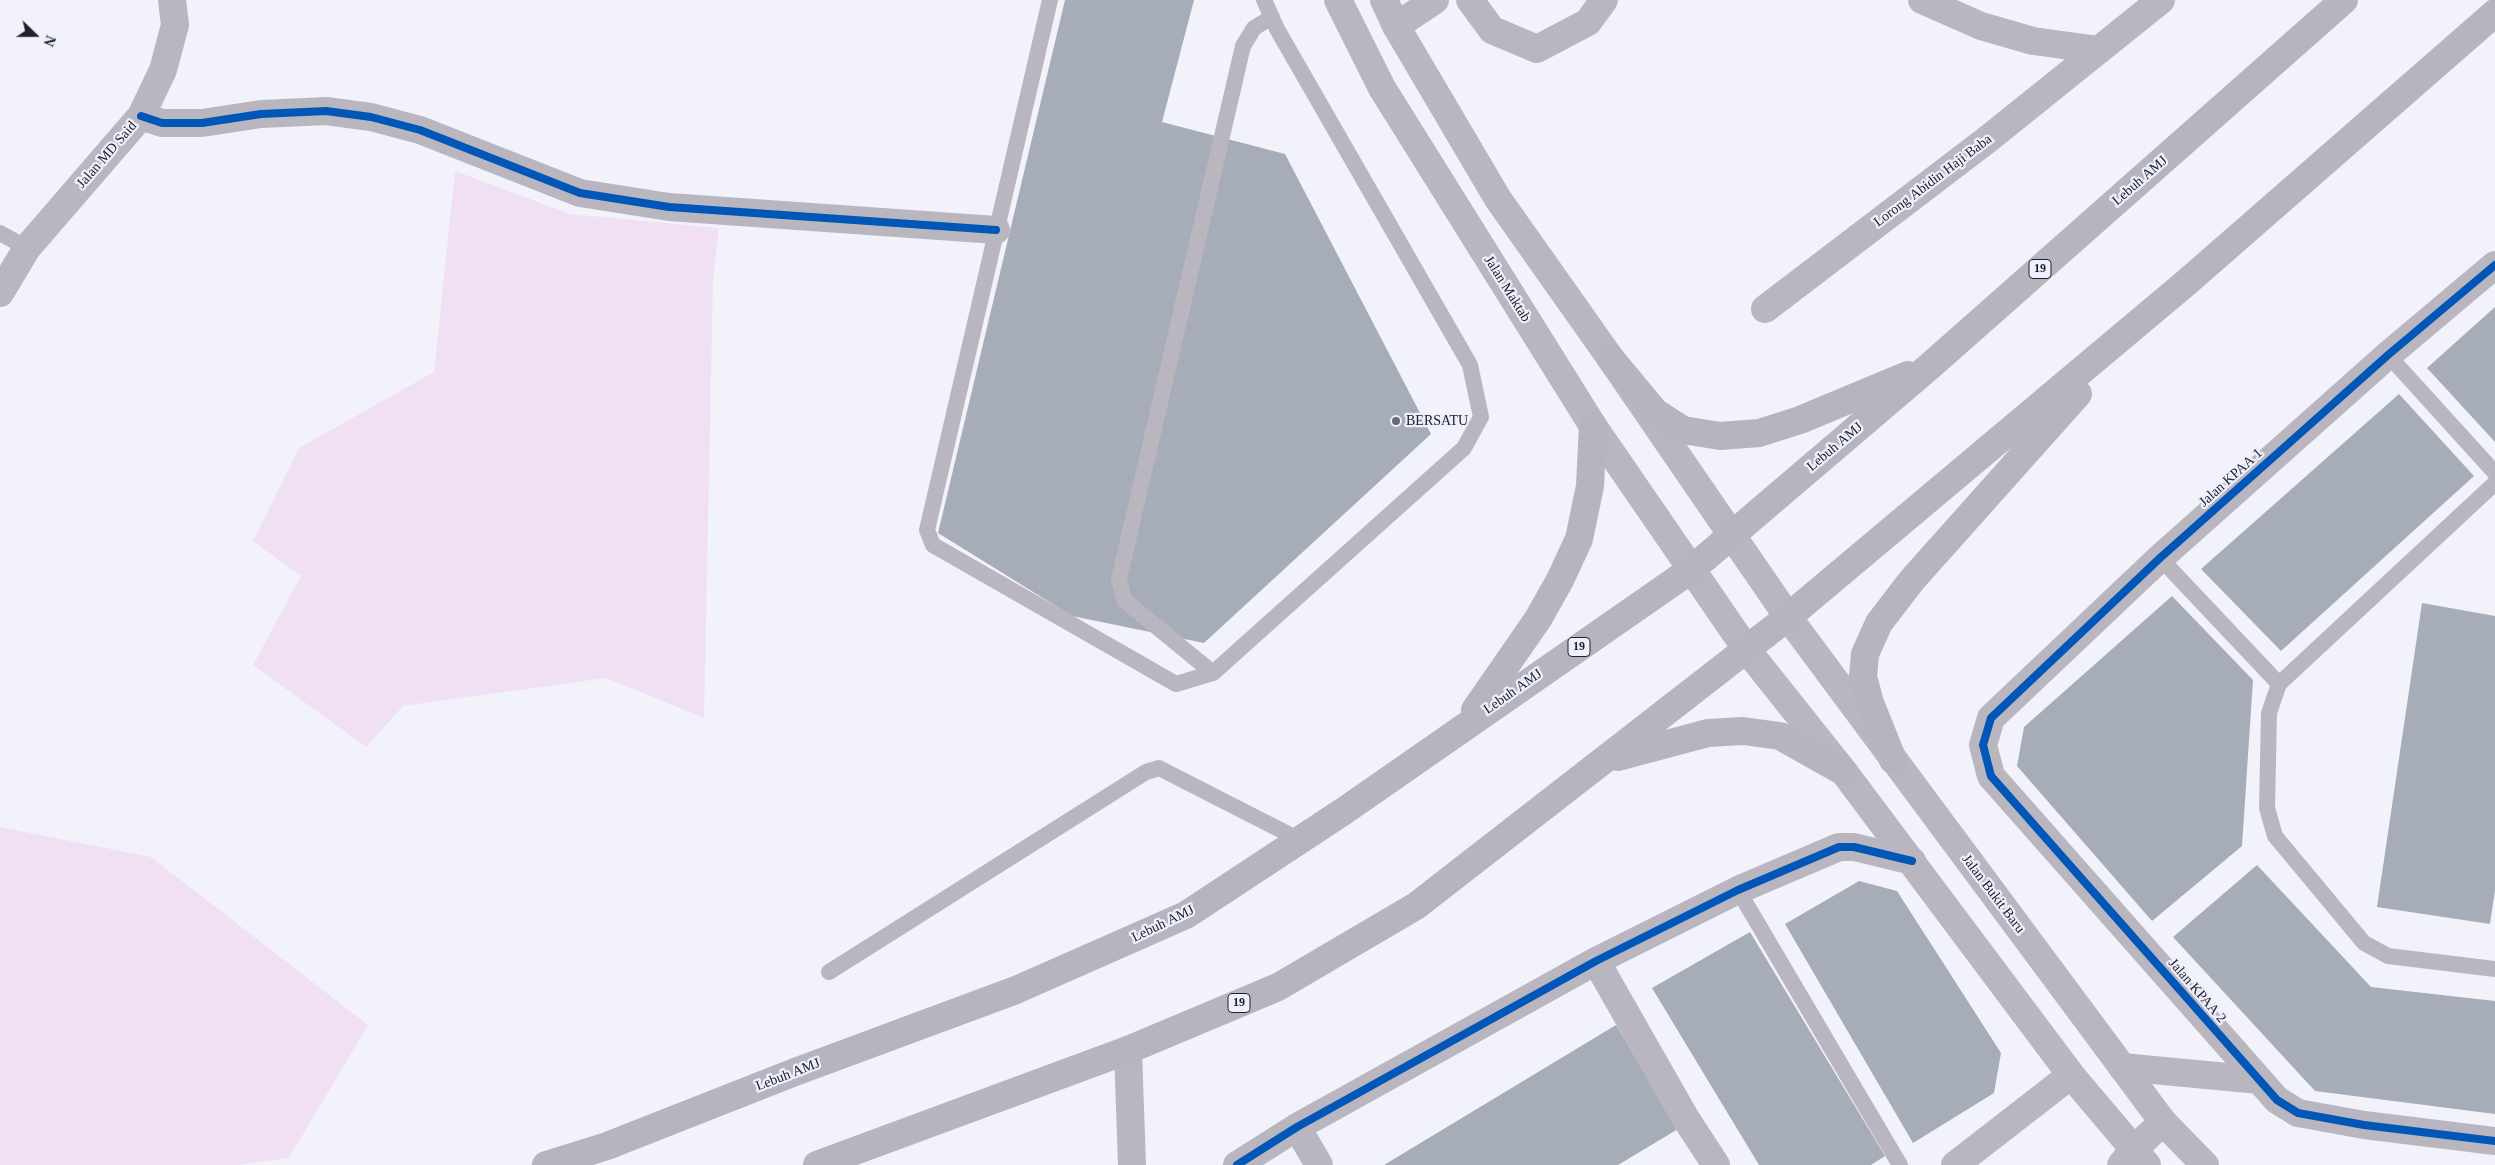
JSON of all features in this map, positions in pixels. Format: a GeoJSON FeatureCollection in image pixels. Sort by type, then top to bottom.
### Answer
{"type":"FeatureCollection","features":[{"type":"Feature","properties":{"kind":"highway","name":"Lebuh AMJ"},"geometry":{"type":"LineString","coordinates":[[546,1165],[607,1146],[795,1072],[1025,986],[1186,916],[1300,840],[1692,569],[1930,366],[2344,0]]}},
{"type":"Feature","properties":{"kind":"highway","name":"19"},"geometry":{"type":"LineString","coordinates":[[825,1164],[1128,1050],[1278,987],[1416,906],[1607,760],[1788,617],[2187,282],[2495,13]]}},
{"type":"Feature","properties":{"kind":"highway"},"geometry":{"type":"LineString","coordinates":[[1893,760],[1870,703],[1863,677],[1866,654],[1879,623],[1912,580],[2051,422],[2187,282]]}},
{"type":"Feature","properties":{"kind":"highway"},"geometry":{"type":"LineString","coordinates":[[1611,359],[1655,412],[1683,430],[1720,436],[1759,433],[1800,420],[1930,366]]}},
{"type":"Feature","properties":{"kind":"highway"},"geometry":{"type":"LineString","coordinates":[[1466,724],[1538,618],[1560,580],[1579,540],[1590,486],[1593,426]]}},
{"type":"Feature","properties":{"kind":"highway"},"geometry":{"type":"LineString","coordinates":[[1607,760],[1708,733],[1743,731],[1780,736],[1844,772]]}},
{"type":"Feature","properties":{"kind":"main road","name":"Jalan Maktab"},"geometry":{"type":"LineString","coordinates":[[1338,0],[1382,88],[1593,426],[1747,650]]}},
{"type":"Feature","properties":{"kind":"main road"},"geometry":{"type":"LineString","coordinates":[[1384,0],[1396,26],[1498,199],[1732,535]]}},
{"type":"Feature","properties":{"kind":"main road","name":"Jalan Bukit Baru"},"geometry":{"type":"LineString","coordinates":[[1732,535],[1788,617],[2163,1122],[2205,1165]]}},
{"type":"Feature","properties":{"kind":"main road"},"geometry":{"type":"LineString","coordinates":[[1747,650],[1912,861],[2134,1160]]}},
{"type":"Feature","properties":{"kind":"street","name":"Jalan MD Said"},"geometry":{"type":"LineString","coordinates":[[0,293],[27,248],[142,116],[163,70],[175,25],[172,0]]}},
{"type":"Feature","properties":{"kind":"street"},"geometry":{"type":"LineString","coordinates":[[1396,26],[1435,0]]}},
{"type":"Feature","properties":{"kind":"street"},"geometry":{"type":"LineString","coordinates":[[1470,0],[1492,30],[1537,49],[1588,22],[1604,0]]}},
{"type":"Feature","properties":{"kind":"street"},"geometry":{"type":"LineString","coordinates":[[1922,0],[1981,26],[2033,41],[2099,50]]}},
{"type":"Feature","properties":{"kind":"street","name":"Lorong Abidin Haji Baba"},"geometry":{"type":"LineString","coordinates":[[1765,309],[1988,139],[2161,0]]}},
{"type":"Feature","properties":{"kind":"street"},"geometry":{"type":"LineString","coordinates":[[142,116],[162,123],[202,123],[262,114],[326,111],[371,117],[420,130],[580,193],[669,206],[996,230]]}},
{"type":"Feature","properties":{"kind":"street","name":"Jalan KPAA 1"},"geometry":{"type":"LineString","coordinates":[[1991,718],[2160,558],[2388,355],[2495,265]]}},
{"type":"Feature","properties":{"kind":"street","name":"Jalan KPAA 2"},"geometry":{"type":"LineString","coordinates":[[1991,718],[1982,745],[1990,776],[2277,1100],[2298,1113],[2364,1125],[2495,1141]]}},
{"type":"Feature","properties":{"kind":"street"},"geometry":{"type":"LineString","coordinates":[[1237,1165],[1297,1127],[1596,961],[1738,890],[1839,847],[1854,847],[1912,861]]}},
{"type":"Feature","properties":{"kind":"street"},"geometry":{"type":"LineString","coordinates":[[1596,961],[1686,1119],[1716,1165]]}},
{"type":"Feature","properties":{"kind":"street"},"geometry":{"type":"LineString","coordinates":[[1128,1050],[1132,1165]]}},
{"type":"Feature","properties":{"kind":"street"},"geometry":{"type":"LineString","coordinates":[[2122,1067],[2259,1080]]}},
{"type":"Feature","properties":{"kind":"street"},"geometry":{"type":"LineString","coordinates":[[1955,1165],[2071,1074]]}},
{"type":"Feature","properties":{"kind":"street"},"geometry":{"type":"LineString","coordinates":[[2134,1160],[2163,1122]]}},
{"type":"Feature","properties":{"kind":"street"},"geometry":{"type":"LineString","coordinates":[[1297,1127],[1319,1165]]}},
{"type":"Feature","properties":{"kind":"lane"},"geometry":{"type":"LineString","coordinates":[[1050,0],[926,530],[933,545],[1176,684],[1213,673],[1464,448],[1482,417],[1470,365],[1264,0]]}},
{"type":"Feature","properties":{"kind":"lane"},"geometry":{"type":"LineString","coordinates":[[1213,673],[1124,600],[1119,579],[1243,46],[1254,28],[1272,17]]}},
{"type":"Feature","properties":{"kind":"lane"},"geometry":{"type":"LineString","coordinates":[[0,233],[27,248]]}},
{"type":"Feature","properties":{"kind":"lane"},"geometry":{"type":"LineString","coordinates":[[2388,355],[2495,473]]}},
{"type":"Feature","properties":{"kind":"lane"},"geometry":{"type":"LineString","coordinates":[[2495,483],[2279,684],[2269,714],[2267,808],[2275,836],[2364,943],[2388,956],[2495,969]]}},
{"type":"Feature","properties":{"kind":"lane"},"geometry":{"type":"LineString","coordinates":[[2160,558],[2279,684]]}},
{"type":"Feature","properties":{"kind":"lane"},"geometry":{"type":"LineString","coordinates":[[829,972],[1146,772],[1159,768],[1300,840]]}},
{"type":"Feature","properties":{"kind":"lane"},"geometry":{"type":"LineString","coordinates":[[1738,890],[1900,1165]]}},
{"type":"Feature","properties":{"kind":"shaded area"},"geometry":{"type":"Polygon","coordinates":[[[455,171],[570,214],[719,228],[713,278],[704,718],[606,678],[403,706],[366,747],[253,665],[301,576],[253,541],[299,448],[434,372],[455,171]]]}},
{"type":"Feature","properties":{"kind":"shaded area"},"geometry":{"type":"Polygon","coordinates":[[[0,827],[151,857],[368,1025],[289,1158],[239,1165],[0,1165],[0,827]]]}},
{"type":"Feature","properties":{"kind":"building"},"geometry":{"type":"Polygon","coordinates":[[[1065,0],[1194,0],[1162,122],[1285,154],[1431,434],[1204,643],[1072,616],[938,533],[1065,0]]]}},
{"type":"Feature","properties":{"kind":"building"},"geometry":{"type":"Polygon","coordinates":[[[2495,307],[2495,442],[2427,368],[2495,307]]]}},
{"type":"Feature","properties":{"kind":"building"},"geometry":{"type":"Polygon","coordinates":[[[2399,394],[2474,476],[2281,651],[2201,569],[2399,394]]]}},
{"type":"Feature","properties":{"kind":"building"},"geometry":{"type":"Polygon","coordinates":[[[2172,596],[2253,680],[2242,846],[2152,921],[2017,766],[2024,727],[2172,596]]]}},
{"type":"Feature","properties":{"kind":"building"},"geometry":{"type":"Polygon","coordinates":[[[2422,603],[2495,616],[2495,890],[2490,924],[2377,907],[2422,603]]]}},
{"type":"Feature","properties":{"kind":"building"},"geometry":{"type":"Polygon","coordinates":[[[2257,865],[2371,987],[2495,1001],[2495,1114],[2315,1091],[2173,937],[2257,865]]]}},
{"type":"Feature","properties":{"kind":"building"},"geometry":{"type":"Polygon","coordinates":[[[1859,881],[1897,891],[2001,1053],[1994,1093],[1913,1143],[1785,924],[1859,881]]]}},
{"type":"Feature","properties":{"kind":"building"},"geometry":{"type":"Polygon","coordinates":[[[1750,932],[1885,1156],[1871,1165],[1759,1165],[1652,988],[1750,932]]]}},
{"type":"Feature","properties":{"kind":"building"},"geometry":{"type":"Polygon","coordinates":[[[1616,1025],[1678,1129],[1618,1165],[1384,1165],[1616,1025]]]}},
{"type":"Feature","properties":{"kind":"cycle path"},"geometry":{"type":"LineString","coordinates":[[141,116],[162,123],[202,123],[261,114],[326,111],[371,117],[420,130],[580,193],[669,207],[996,230]]}},
{"type":"Feature","properties":{"kind":"cycle path"},"geometry":{"type":"LineString","coordinates":[[2495,265],[2388,355],[2160,558],[1991,718],[1983,745],[1991,776],[2277,1100],[2298,1113],[2364,1125],[2495,1141]]}},
{"type":"Feature","properties":{"kind":"cycle path"},"geometry":{"type":"LineString","coordinates":[[1237,1165],[1297,1127],[1596,961],[1738,890],[1839,847],[1854,847],[1912,861]]}},
{"type":"Feature","properties":{"kind":"place","name":"BERSATU"},"geometry":{"type":"Point","coordinates":[1396,421]}}]}
